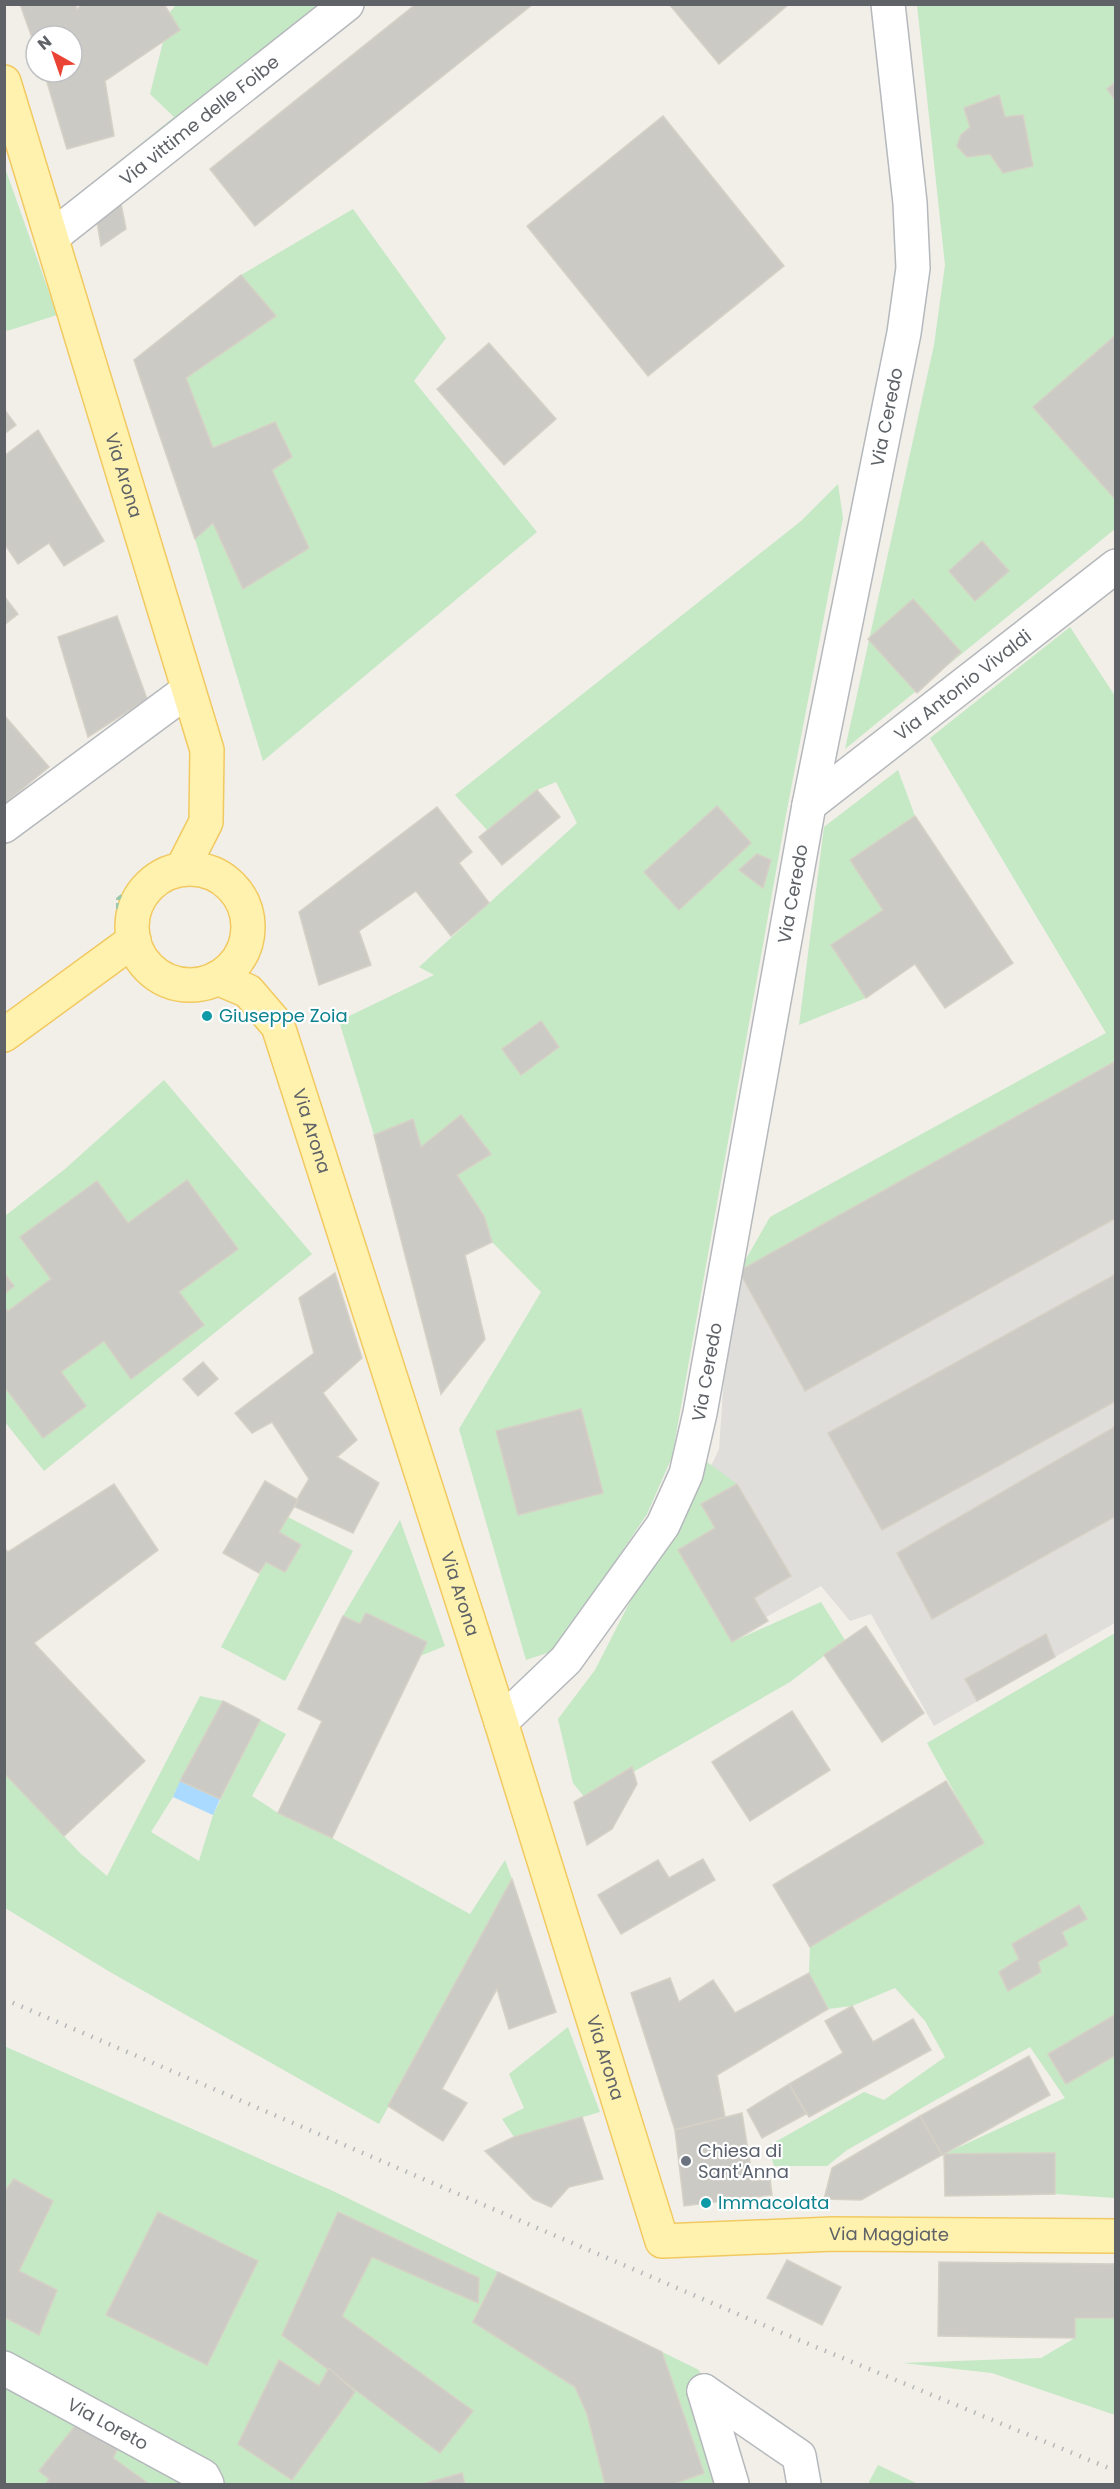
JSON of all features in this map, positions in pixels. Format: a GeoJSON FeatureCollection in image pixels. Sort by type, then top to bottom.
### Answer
{"type":"FeatureCollection","features":[{"type":"Feature","properties":{"kind":"main road","name":"Via Arona"},"geometry":{"type":"LineString","coordinates":[[4,82],[207,750],[206,822],[168,870]]}},
{"type":"Feature","properties":{"kind":"main road"},"geometry":{"type":"LineString","coordinates":[[4,1035],[126,929],[132,924],[135,908],[142,894],[168,870],[200,869],[218,874],[232,885],[243,900],[248,917],[248,936],[243,953],[232,968],[217,978],[200,984],[183,984],[166,980],[152,970],[140,956],[126,929]]}},
{"type":"Feature","properties":{"kind":"main road","name":"Via Arona"},"geometry":{"type":"LineString","coordinates":[[217,978],[248,991],[278,1026],[501,1722],[662,2241]]}},
{"type":"Feature","properties":{"kind":"main road","name":"Via Maggiate"},"geometry":{"type":"LineString","coordinates":[[662,2241],[833,2234],[1116,2236]]}},
{"type":"Feature","properties":{"kind":"street","name":"Via vittime delle Foibe"},"geometry":{"type":"LineString","coordinates":[[52,237],[347,4]]}},
{"type":"Feature","properties":{"kind":"street","name":"Via Ceredo"},"geometry":{"type":"LineString","coordinates":[[501,1722],[566,1660],[663,1525],[686,1474],[700,1413],[809,805],[904,333],[913,268],[910,203],[888,4]]}},
{"type":"Feature","properties":{"kind":"street","name":"Via Antonio Vivaldi"},"geometry":{"type":"LineString","coordinates":[[809,805],[1116,566]]}},
{"type":"Feature","properties":{"kind":"street"},"geometry":{"type":"LineString","coordinates":[[4,826],[188,690]]}},
{"type":"Feature","properties":{"kind":"street","name":"Via Loreto"},"geometry":{"type":"LineString","coordinates":[[4,2368],[203,2476],[207,2484]]}},
{"type":"Feature","properties":{"kind":"street"},"geometry":{"type":"LineString","coordinates":[[732,2484],[704,2391],[799,2456],[804,2484]]}},
{"type":"Feature","properties":{"kind":"path"},"geometry":{"type":"LineString","coordinates":[[126,929],[118,899],[168,870]]}},
{"type":"Feature","properties":{"kind":"shaded area"},"geometry":{"type":"Polygon","coordinates":[[[1115,1057],[1115,1623],[934,1726],[871,1614],[850,1621],[821,1586],[724,1641],[669,1555],[719,1449],[731,1276],[1115,1057]]]}},
{"type":"Feature","properties":{"kind":"green space"},"geometry":{"type":"Polygon","coordinates":[[[176,5],[329,5],[119,173],[112,167],[174,117],[150,94],[163,42],[180,30],[169,13],[176,5]]]}},
{"type":"Feature","properties":{"kind":"green space"},"geometry":{"type":"Polygon","coordinates":[[[917,5],[1115,5],[1115,529],[845,749],[934,345],[945,265],[917,5]]]}},
{"type":"Feature","properties":{"kind":"green space"},"geometry":{"type":"Polygon","coordinates":[[[4,165],[57,315],[7,331],[4,323],[4,165]]]}},
{"type":"Feature","properties":{"kind":"green space"},"geometry":{"type":"Polygon","coordinates":[[[353,209],[446,338],[414,381],[537,532],[263,761],[195,539],[213,523],[243,588],[309,548],[262,476],[292,457],[275,422],[213,448],[186,378],[275,316],[241,275],[353,209]]]}},
{"type":"Feature","properties":{"kind":"green space"},"geometry":{"type":"Polygon","coordinates":[[[838,484],[843,518],[786,815],[672,1457],[647,1514],[556,1650],[526,1660],[459,1429],[541,1292],[492,1242],[484,1216],[457,1175],[490,1153],[461,1115],[421,1147],[413,1120],[374,1135],[339,1021],[434,975],[419,967],[577,823],[556,782],[537,790],[487,830],[455,795],[801,521],[838,484]]]}},
{"type":"Feature","properties":{"kind":"green space"},"geometry":{"type":"Polygon","coordinates":[[[1070,627],[1115,696],[1115,1061],[739,1271],[770,1217],[1106,1033],[930,738],[1070,627]]]}},
{"type":"Feature","properties":{"kind":"green space"},"geometry":{"type":"Polygon","coordinates":[[[898,770],[915,816],[851,860],[883,910],[831,945],[866,998],[799,1025],[824,827],[898,770]]]}},
{"type":"Feature","properties":{"kind":"green space"},"geometry":{"type":"Polygon","coordinates":[[[164,1080],[312,1254],[44,1471],[5,1422],[5,1216],[65,1169],[164,1080]]]}},
{"type":"Feature","properties":{"kind":"green space"},"geometry":{"type":"Polygon","coordinates":[[[703,1459],[737,1484],[702,1504],[715,1528],[732,1642],[821,1602],[845,1640],[790,1682],[586,1799],[573,1783],[558,1719],[595,1670],[703,1459]]]}},
{"type":"Feature","properties":{"kind":"green space"},"geometry":{"type":"Polygon","coordinates":[[[288,1517],[353,1551],[285,1681],[221,1647],[266,1562],[285,1572],[301,1545],[279,1532],[288,1517]]]}},
{"type":"Feature","properties":{"kind":"green space"},"geometry":{"type":"Polygon","coordinates":[[[400,1520],[445,1646],[420,1656],[427,1642],[366,1613],[360,1624],[343,1616],[400,1520]]]}},
{"type":"Feature","properties":{"kind":"green space"},"geometry":{"type":"Polygon","coordinates":[[[1115,1633],[1115,2198],[1055,2194],[1054,2153],[944,2154],[1065,2098],[1030,2047],[847,2150],[827,2166],[774,2166],[768,2146],[864,2092],[884,2100],[945,2057],[925,2021],[895,1988],[852,2006],[828,2009],[809,1973],[810,1947],[983,1844],[927,1743],[1115,1633]]]}},
{"type":"Feature","properties":{"kind":"green space"},"geometry":{"type":"Polygon","coordinates":[[[200,1696],[223,1701],[173,1797],[151,1832],[199,1861],[213,1815],[260,1720],[286,1734],[252,1796],[278,1813],[332,1838],[470,1914],[505,1860],[512,1879],[379,2124],[110,1972],[5,1908],[4,1773],[80,1853],[107,1876],[200,1696]]]}},
{"type":"Feature","properties":{"kind":"green space"},"geometry":{"type":"Polygon","coordinates":[[[568,2027],[600,2112],[514,2137],[502,2119],[524,2108],[509,2074],[568,2027]]]}},
{"type":"Feature","properties":{"kind":"green space"},"geometry":{"type":"Polygon","coordinates":[[[4,2046],[333,2191],[699,2370],[732,2484],[5,2484],[4,2046]]]}},
{"type":"Feature","properties":{"kind":"green space"},"geometry":{"type":"Polygon","coordinates":[[[1075,2318],[1115,2318],[1115,2415],[992,2373],[903,2363],[1041,2358],[1075,2338],[1075,2318]]]}},
{"type":"Feature","properties":{"kind":"green space"},"geometry":{"type":"Polygon","coordinates":[[[878,2465],[918,2484],[868,2484],[878,2465]]]}},
{"type":"Feature","properties":{"kind":"water"},"geometry":{"type":"Polygon","coordinates":[[[180,1781],[220,1799],[213,1815],[173,1797],[180,1781]]]}},
{"type":"Feature","properties":{"kind":"building"},"geometry":{"type":"Polygon","coordinates":[[[20,4],[75,4],[77,9],[83,4],[164,4],[180,30],[105,81],[114,136],[67,149],[48,84],[84,84],[84,24],[27,24],[20,4]]]}},
{"type":"Feature","properties":{"kind":"building"},"geometry":{"type":"Polygon","coordinates":[[[416,4],[533,4],[255,226],[210,169],[416,4]]]}},
{"type":"Feature","properties":{"kind":"building"},"geometry":{"type":"Polygon","coordinates":[[[669,4],[789,4],[719,64],[669,4]]]}},
{"type":"Feature","properties":{"kind":"building"},"geometry":{"type":"Polygon","coordinates":[[[1116,82],[1116,101],[1107,89],[1116,82]]]}},
{"type":"Feature","properties":{"kind":"building"},"geometry":{"type":"Polygon","coordinates":[[[999,95],[1005,117],[1023,115],[1033,166],[1003,173],[990,154],[967,157],[957,146],[961,135],[970,127],[964,108],[999,95]]]}},
{"type":"Feature","properties":{"kind":"building"},"geometry":{"type":"Polygon","coordinates":[[[663,116],[784,266],[648,376],[527,226],[663,116]]]}},
{"type":"Feature","properties":{"kind":"building"},"geometry":{"type":"Polygon","coordinates":[[[120,199],[126,229],[101,246],[96,216],[120,199]]]}},
{"type":"Feature","properties":{"kind":"building"},"geometry":{"type":"Polygon","coordinates":[[[241,275],[276,316],[186,378],[213,448],[275,422],[292,457],[272,470],[309,548],[243,589],[213,523],[195,539],[134,360],[241,275]]]}},
{"type":"Feature","properties":{"kind":"building"},"geometry":{"type":"Polygon","coordinates":[[[1116,335],[1116,500],[1033,407],[1116,335]]]}},
{"type":"Feature","properties":{"kind":"building"},"geometry":{"type":"Polygon","coordinates":[[[489,343],[556,419],[504,465],[437,389],[489,343]]]}},
{"type":"Feature","properties":{"kind":"building"},"geometry":{"type":"Polygon","coordinates":[[[4,409],[16,425],[4,434],[4,409]]]}},
{"type":"Feature","properties":{"kind":"building"},"geometry":{"type":"Polygon","coordinates":[[[38,430],[104,541],[64,566],[49,543],[18,564],[4,543],[4,456],[38,430]]]}},
{"type":"Feature","properties":{"kind":"building"},"geometry":{"type":"Polygon","coordinates":[[[982,541],[1009,571],[975,601],[949,571],[982,541]]]}},
{"type":"Feature","properties":{"kind":"building"},"geometry":{"type":"Polygon","coordinates":[[[4,596],[18,614],[4,625],[4,596]]]}},
{"type":"Feature","properties":{"kind":"building"},"geometry":{"type":"Polygon","coordinates":[[[913,599],[961,652],[917,693],[868,639],[913,599]]]}},
{"type":"Feature","properties":{"kind":"building"},"geometry":{"type":"Polygon","coordinates":[[[117,616],[147,699],[88,737],[58,637],[117,616]]]}},
{"type":"Feature","properties":{"kind":"building"},"geometry":{"type":"Polygon","coordinates":[[[4,715],[49,767],[4,804],[4,715]]]}},
{"type":"Feature","properties":{"kind":"building"},"geometry":{"type":"Polygon","coordinates":[[[537,790],[560,817],[502,865],[479,837],[537,790]]]}},
{"type":"Feature","properties":{"kind":"building"},"geometry":{"type":"Polygon","coordinates":[[[717,806],[751,843],[679,910],[644,872],[717,806]]]}},
{"type":"Feature","properties":{"kind":"building"},"geometry":{"type":"Polygon","coordinates":[[[437,807],[472,852],[459,863],[489,903],[451,936],[416,891],[359,931],[371,965],[319,985],[299,912],[437,807]]]}},
{"type":"Feature","properties":{"kind":"building"},"geometry":{"type":"Polygon","coordinates":[[[915,816],[1013,963],[945,1008],[915,964],[866,998],[831,945],[883,910],[850,860],[915,816]]]}},
{"type":"Feature","properties":{"kind":"building"},"geometry":{"type":"Polygon","coordinates":[[[757,854],[771,860],[763,888],[739,870],[757,854]]]}},
{"type":"Feature","properties":{"kind":"building"},"geometry":{"type":"Polygon","coordinates":[[[541,1021],[559,1047],[521,1075],[502,1049],[541,1021]]]}},
{"type":"Feature","properties":{"kind":"building"},"geometry":{"type":"Polygon","coordinates":[[[1116,1061],[1116,1218],[805,1391],[739,1271],[1116,1061]]]}},
{"type":"Feature","properties":{"kind":"building"},"geometry":{"type":"Polygon","coordinates":[[[461,1115],[491,1154],[457,1175],[484,1216],[492,1242],[465,1255],[485,1339],[441,1394],[374,1135],[413,1119],[421,1147],[461,1115]]]}},
{"type":"Feature","properties":{"kind":"building"},"geometry":{"type":"Polygon","coordinates":[[[187,1180],[238,1249],[179,1292],[204,1325],[131,1379],[104,1341],[61,1372],[86,1406],[43,1438],[4,1386],[4,1307],[8,1311],[51,1279],[20,1237],[97,1181],[128,1223],[187,1180]]]}},
{"type":"Feature","properties":{"kind":"building"},"geometry":{"type":"Polygon","coordinates":[[[4,1273],[14,1286],[4,1294],[4,1273]]]}},
{"type":"Feature","properties":{"kind":"building"},"geometry":{"type":"Polygon","coordinates":[[[335,1273],[362,1358],[323,1393],[357,1440],[337,1457],[379,1483],[353,1533],[293,1506],[309,1479],[272,1422],[252,1433],[235,1413],[314,1353],[299,1298],[335,1273]]]}},
{"type":"Feature","properties":{"kind":"building"},"geometry":{"type":"Polygon","coordinates":[[[1116,1274],[1116,1401],[882,1530],[828,1433],[1116,1274]]]}},
{"type":"Feature","properties":{"kind":"building"},"geometry":{"type":"Polygon","coordinates":[[[203,1362],[218,1379],[198,1396],[183,1379],[203,1362]]]}},
{"type":"Feature","properties":{"kind":"building"},"geometry":{"type":"Polygon","coordinates":[[[581,1409],[603,1493],[518,1515],[496,1431],[581,1409]]]}},
{"type":"Feature","properties":{"kind":"building"},"geometry":{"type":"Polygon","coordinates":[[[1116,1426],[1116,1516],[932,1619],[897,1553],[1116,1426]]]}},
{"type":"Feature","properties":{"kind":"building"},"geometry":{"type":"Polygon","coordinates":[[[265,1481],[298,1500],[279,1532],[301,1545],[285,1572],[266,1562],[259,1573],[223,1553],[265,1481]]]}},
{"type":"Feature","properties":{"kind":"building"},"geometry":{"type":"Polygon","coordinates":[[[114,1484],[158,1550],[34,1643],[145,1761],[64,1836],[4,1773],[4,1548],[8,1552],[114,1484]]]}},
{"type":"Feature","properties":{"kind":"building"},"geometry":{"type":"Polygon","coordinates":[[[737,1484],[791,1576],[754,1598],[768,1621],[732,1642],[678,1550],[715,1528],[701,1504],[737,1484]]]}},
{"type":"Feature","properties":{"kind":"building"},"geometry":{"type":"Polygon","coordinates":[[[366,1613],[427,1642],[332,1838],[278,1813],[322,1721],[298,1709],[343,1616],[360,1624],[366,1613]]]}},
{"type":"Feature","properties":{"kind":"building"},"geometry":{"type":"Polygon","coordinates":[[[866,1626],[924,1713],[882,1742],[824,1655],[866,1626]]]}},
{"type":"Feature","properties":{"kind":"building"},"geometry":{"type":"Polygon","coordinates":[[[1046,1634],[1055,1657],[977,1701],[965,1679],[1046,1634]]]}},
{"type":"Feature","properties":{"kind":"building"},"geometry":{"type":"Polygon","coordinates":[[[223,1701],[260,1720],[220,1799],[180,1781],[223,1701]]]}},
{"type":"Feature","properties":{"kind":"building"},"geometry":{"type":"Polygon","coordinates":[[[792,1711],[830,1770],[750,1821],[712,1762],[792,1711]]]}},
{"type":"Feature","properties":{"kind":"building"},"geometry":{"type":"Polygon","coordinates":[[[632,1767],[637,1784],[612,1829],[587,1845],[574,1802],[632,1767]]]}},
{"type":"Feature","properties":{"kind":"building"},"geometry":{"type":"Polygon","coordinates":[[[946,1781],[984,1843],[810,1947],[773,1885],[946,1781]]]}},
{"type":"Feature","properties":{"kind":"building"},"geometry":{"type":"Polygon","coordinates":[[[703,1859],[715,1880],[621,1934],[598,1895],[658,1860],[669,1878],[703,1859]]]}},
{"type":"Feature","properties":{"kind":"building"},"geometry":{"type":"Polygon","coordinates":[[[512,1879],[556,2012],[509,2029],[497,1989],[442,2089],[467,2103],[443,2141],[388,2106],[512,1879]]]}},
{"type":"Feature","properties":{"kind":"building"},"geometry":{"type":"Polygon","coordinates":[[[1079,1905],[1087,1919],[1062,1932],[1068,1945],[1038,1962],[1041,1972],[1008,1991],[999,1972],[1019,1959],[1012,1944],[1079,1905]]]}},
{"type":"Feature","properties":{"kind":"building"},"geometry":{"type":"Polygon","coordinates":[[[809,1973],[828,2009],[717,2075],[725,2117],[675,2130],[631,1993],[670,1978],[679,2002],[713,1980],[735,2013],[809,1973]]]}},
{"type":"Feature","properties":{"kind":"building"},"geometry":{"type":"Polygon","coordinates":[[[852,2006],[873,2042],[913,2019],[931,2050],[809,2117],[789,2084],[843,2053],[825,2021],[852,2006]]]}},
{"type":"Feature","properties":{"kind":"building"},"geometry":{"type":"Polygon","coordinates":[[[1116,2014],[1116,2055],[1066,2084],[1048,2054],[1116,2014]]]}},
{"type":"Feature","properties":{"kind":"building"},"geometry":{"type":"Polygon","coordinates":[[[1029,2056],[1050,2095],[942,2155],[920,2116],[1029,2056]]]}},
{"type":"Feature","properties":{"kind":"building"},"geometry":{"type":"Polygon","coordinates":[[[789,2084],[806,2114],[762,2138],[747,2110],[789,2084]]]}},
{"type":"Feature","properties":{"kind":"building"},"geometry":{"type":"Polygon","coordinates":[[[742,2113],[753,2181],[770,2179],[772,2195],[684,2206],[675,2130],[742,2113]]]}},
{"type":"Feature","properties":{"kind":"building"},"geometry":{"type":"Polygon","coordinates":[[[920,2116],[942,2155],[861,2200],[824,2199],[832,2168],[920,2116]]]}},
{"type":"Feature","properties":{"kind":"building"},"geometry":{"type":"Polygon","coordinates":[[[582,2117],[603,2179],[569,2187],[551,2207],[533,2199],[485,2151],[514,2137],[582,2117]]]}},
{"type":"Feature","properties":{"kind":"building"},"geometry":{"type":"Polygon","coordinates":[[[1055,2153],[1055,2194],[945,2196],[944,2154],[1055,2153]]]}},
{"type":"Feature","properties":{"kind":"building"},"geometry":{"type":"Polygon","coordinates":[[[14,2179],[53,2201],[19,2271],[57,2290],[39,2335],[4,2317],[4,2192],[14,2179]]]}},
{"type":"Feature","properties":{"kind":"building"},"geometry":{"type":"Polygon","coordinates":[[[158,2212],[258,2261],[207,2365],[106,2315],[158,2212]]]}},
{"type":"Feature","properties":{"kind":"building"},"geometry":{"type":"Polygon","coordinates":[[[338,2212],[479,2278],[478,2303],[372,2257],[342,2316],[473,2411],[440,2453],[282,2335],[338,2212]]]}},
{"type":"Feature","properties":{"kind":"building"},"geometry":{"type":"Polygon","coordinates":[[[787,2260],[841,2287],[822,2325],[767,2298],[787,2260]]]}},
{"type":"Feature","properties":{"kind":"building"},"geometry":{"type":"Polygon","coordinates":[[[939,2262],[1116,2264],[1116,2318],[1075,2318],[1075,2338],[938,2336],[939,2262]]]}},
{"type":"Feature","properties":{"kind":"building"},"geometry":{"type":"Polygon","coordinates":[[[498,2272],[662,2352],[704,2473],[674,2484],[605,2484],[587,2414],[575,2387],[473,2322],[498,2272]]]}},
{"type":"Feature","properties":{"kind":"building"},"geometry":{"type":"Polygon","coordinates":[[[279,2360],[319,2386],[329,2368],[355,2392],[292,2480],[238,2444],[279,2360]]]}},
{"type":"Feature","properties":{"kind":"building"},"geometry":{"type":"Polygon","coordinates":[[[80,2420],[120,2444],[113,2458],[149,2484],[46,2484],[49,2479],[39,2471],[80,2420]]]}},
{"type":"Feature","properties":{"kind":"building"},"geometry":{"type":"Polygon","coordinates":[[[462,2473],[465,2484],[423,2484],[462,2473]]]}},
{"type":"Feature","properties":{"kind":"railway"},"geometry":{"type":"LineString","coordinates":[[4,1999],[782,2333],[1116,2471]]}},
{"type":"Feature","properties":{"kind":"place","name":"Giuseppe Zoia"},"geometry":{"type":"Point","coordinates":[207,1016]}},
{"type":"Feature","properties":{"kind":"place","name":"Chiesa di Sant'Anna"},"geometry":{"type":"Point","coordinates":[686,2161]}},
{"type":"Feature","properties":{"kind":"place","name":"Immacolata"},"geometry":{"type":"Point","coordinates":[706,2203]}}]}
